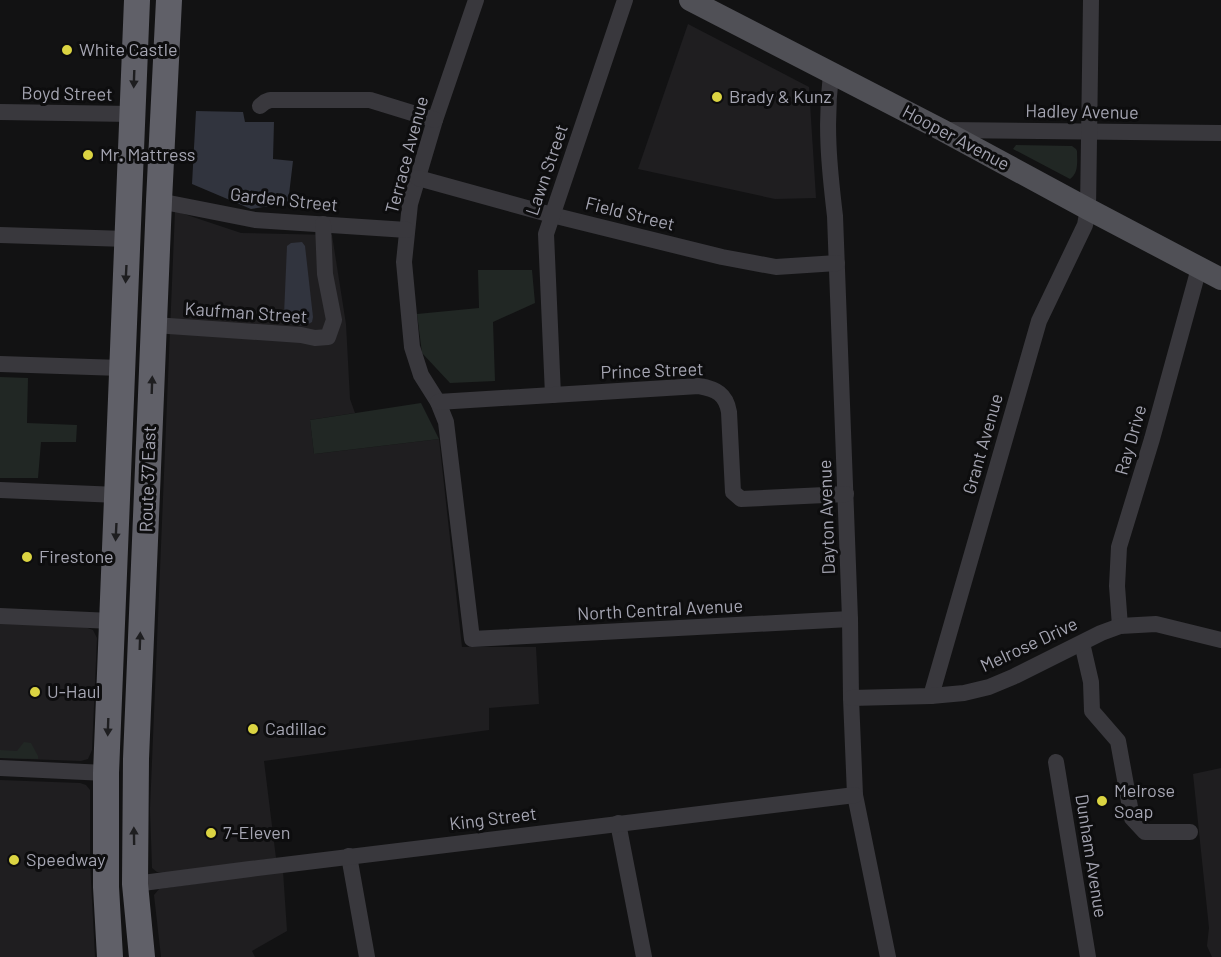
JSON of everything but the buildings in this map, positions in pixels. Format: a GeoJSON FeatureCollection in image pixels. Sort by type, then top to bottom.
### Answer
{"type":"FeatureCollection","features":[{"type":"Feature","properties":{"kind":"highway","name":"Route 37 East"},"geometry":{"type":"LineString","coordinates":[[110,957],[106,887],[106,773],[137,0]]}},
{"type":"Feature","properties":{"kind":"highway","name":"Route 37 East"},"geometry":{"type":"LineString","coordinates":[[142,957],[135,884],[135,759],[169,0]]}},
{"type":"Feature","properties":{"kind":"main road","name":"Hooper Avenue"},"geometry":{"type":"LineString","coordinates":[[690,0],[942,130],[1221,279]]}},
{"type":"Feature","properties":{"kind":"street","name":"Terrace Avenue"},"geometry":{"type":"LineString","coordinates":[[472,639],[446,422],[438,402],[421,375],[412,347],[404,262],[410,204],[435,120],[476,0]]}},
{"type":"Feature","properties":{"kind":"street","name":"Lawn Street"},"geometry":{"type":"LineString","coordinates":[[553,395],[546,234],[625,0]]}},
{"type":"Feature","properties":{"kind":"street","name":"Grant Avenue"},"geometry":{"type":"LineString","coordinates":[[931,696],[1039,321],[1085,225],[1088,209],[1091,0]]}},
{"type":"Feature","properties":{"kind":"street","name":"Dayton Avenue"},"geometry":{"type":"LineString","coordinates":[[831,74],[827,106],[828,161],[836,216],[850,619],[850,698],[855,795],[888,957]]}},
{"type":"Feature","properties":{"kind":"street"},"geometry":{"type":"LineString","coordinates":[[260,106],[270,100],[370,100],[435,120]]}},
{"type":"Feature","properties":{"kind":"street","name":"Boyd Street"},"geometry":{"type":"LineString","coordinates":[[0,112],[132,114]]}},
{"type":"Feature","properties":{"kind":"street","name":"Hadley Avenue"},"geometry":{"type":"LineString","coordinates":[[942,130],[1221,133]]}},
{"type":"Feature","properties":{"kind":"street","name":"Field Street"},"geometry":{"type":"LineString","coordinates":[[418,178],[552,215],[722,257],[776,267],[837,263]]}},
{"type":"Feature","properties":{"kind":"street","name":"Garden Street"},"geometry":{"type":"LineString","coordinates":[[159,201],[255,219],[407,230]]}},
{"type":"Feature","properties":{"kind":"street","name":"Kaufman Street"},"geometry":{"type":"LineString","coordinates":[[154,325],[301,335],[315,338],[328,336],[334,320],[326,274],[322,224]]}},
{"type":"Feature","properties":{"kind":"street"},"geometry":{"type":"LineString","coordinates":[[0,235],[127,239]]}},
{"type":"Feature","properties":{"kind":"street","name":"Ray Drive"},"geometry":{"type":"LineString","coordinates":[[1120,626],[1116,586],[1119,547],[1200,268]]}},
{"type":"Feature","properties":{"kind":"street"},"geometry":{"type":"LineString","coordinates":[[0,364],[121,368]]}},
{"type":"Feature","properties":{"kind":"street","name":"Prince Street"},"geometry":{"type":"LineString","coordinates":[[438,402],[699,386],[711,388],[720,393],[727,402],[733,492],[741,499],[846,494]]}},
{"type":"Feature","properties":{"kind":"street"},"geometry":{"type":"LineString","coordinates":[[0,490],[118,495]]}},
{"type":"Feature","properties":{"kind":"street"},"geometry":{"type":"LineString","coordinates":[[0,616],[112,621]]}},
{"type":"Feature","properties":{"kind":"street","name":"North Central Avenue"},"geometry":{"type":"LineString","coordinates":[[472,639],[850,619]]}},
{"type":"Feature","properties":{"kind":"street","name":"Melrose Drive"},"geometry":{"type":"LineString","coordinates":[[850,698],[931,696],[964,693],[989,687],[1120,626],[1156,624],[1221,640]]}},
{"type":"Feature","properties":{"kind":"street"},"geometry":{"type":"LineString","coordinates":[[1082,643],[1091,682],[1092,711],[1118,741],[1132,818],[1145,832],[1190,832]]}},
{"type":"Feature","properties":{"kind":"street","name":"Dunham Avenue"},"geometry":{"type":"LineString","coordinates":[[1056,762],[1088,957]]}},
{"type":"Feature","properties":{"kind":"street"},"geometry":{"type":"LineString","coordinates":[[0,768],[106,773]]}},
{"type":"Feature","properties":{"kind":"street","name":"King Street"},"geometry":{"type":"LineString","coordinates":[[135,884],[855,795]]}},
{"type":"Feature","properties":{"kind":"street"},"geometry":{"type":"LineString","coordinates":[[618,823],[644,957]]}},
{"type":"Feature","properties":{"kind":"street"},"geometry":{"type":"LineString","coordinates":[[349,856],[367,957]]}},
{"type":"Feature","properties":{"kind":"shaded area"},"geometry":{"type":"Polygon","coordinates":[[[688,24],[809,87],[816,198],[775,199],[638,169],[688,24]]]}},
{"type":"Feature","properties":{"kind":"shaded area"},"geometry":{"type":"Polygon","coordinates":[[[196,111],[243,112],[245,122],[274,122],[273,159],[293,161],[288,203],[251,209],[192,184],[196,111]]]}},
{"type":"Feature","properties":{"kind":"shaded area"},"geometry":{"type":"Polygon","coordinates":[[[1016,145],[1072,146],[1077,151],[1075,174],[1070,179],[1013,149],[1016,145]]]}},
{"type":"Feature","properties":{"kind":"shaded area"},"geometry":{"type":"Polygon","coordinates":[[[175,211],[241,233],[332,235],[346,324],[350,399],[355,413],[310,420],[314,454],[439,439],[462,647],[536,647],[539,704],[489,708],[489,730],[264,761],[276,858],[164,873],[152,868],[150,809],[175,211]]]}},
{"type":"Feature","properties":{"kind":"shaded area"},"geometry":{"type":"Polygon","coordinates":[[[302,242],[305,246],[313,317],[312,322],[306,325],[286,323],[284,315],[287,246],[291,243],[302,242]]]}},
{"type":"Feature","properties":{"kind":"shaded area"},"geometry":{"type":"Polygon","coordinates":[[[478,270],[532,270],[535,303],[493,322],[495,381],[450,383],[422,353],[417,314],[479,308],[478,270]]]}},
{"type":"Feature","properties":{"kind":"shaded area"},"geometry":{"type":"Polygon","coordinates":[[[0,377],[28,378],[27,423],[77,425],[76,442],[41,442],[38,478],[0,478],[0,377]]]}},
{"type":"Feature","properties":{"kind":"shaded area"},"geometry":{"type":"Polygon","coordinates":[[[421,403],[439,439],[314,454],[310,420],[421,403]]]}},
{"type":"Feature","properties":{"kind":"shaded area"},"geometry":{"type":"Polygon","coordinates":[[[0,623],[85,627],[93,630],[97,638],[92,750],[88,759],[81,761],[0,758],[0,623]]]}},
{"type":"Feature","properties":{"kind":"shaded area"},"geometry":{"type":"Polygon","coordinates":[[[24,742],[31,743],[38,759],[0,758],[0,750],[17,751],[24,742]]]}},
{"type":"Feature","properties":{"kind":"shaded area"},"geometry":{"type":"Polygon","coordinates":[[[1221,768],[1221,957],[1212,957],[1207,946],[1209,928],[1193,774],[1221,768]]]}},
{"type":"Feature","properties":{"kind":"shaded area"},"geometry":{"type":"Polygon","coordinates":[[[0,780],[80,783],[86,785],[90,790],[90,861],[95,957],[0,957],[0,780]]]}},
{"type":"Feature","properties":{"kind":"shaded area"},"geometry":{"type":"Polygon","coordinates":[[[283,871],[287,931],[252,951],[255,957],[161,957],[154,895],[159,889],[283,871]]]}},
{"type":"Feature","properties":{"kind":"place","name":"White Castle"},"geometry":{"type":"Point","coordinates":[67,50]}},
{"type":"Feature","properties":{"kind":"place","name":"Brady & Kunz"},"geometry":{"type":"Point","coordinates":[717,97]}},
{"type":"Feature","properties":{"kind":"place","name":"Mr. Mattress"},"geometry":{"type":"Point","coordinates":[88,155]}},
{"type":"Feature","properties":{"kind":"place","name":"Firestone"},"geometry":{"type":"Point","coordinates":[27,557]}},
{"type":"Feature","properties":{"kind":"place","name":"U-Haul"},"geometry":{"type":"Point","coordinates":[35,692]}},
{"type":"Feature","properties":{"kind":"place","name":"Cadillac"},"geometry":{"type":"Point","coordinates":[253,729]}},
{"type":"Feature","properties":{"kind":"place","name":"Melrose Soap"},"geometry":{"type":"Point","coordinates":[1102,801]}},
{"type":"Feature","properties":{"kind":"place","name":"7-Eleven"},"geometry":{"type":"Point","coordinates":[211,833]}},
{"type":"Feature","properties":{"kind":"place","name":"Speedway"},"geometry":{"type":"Point","coordinates":[14,860]}}]}
